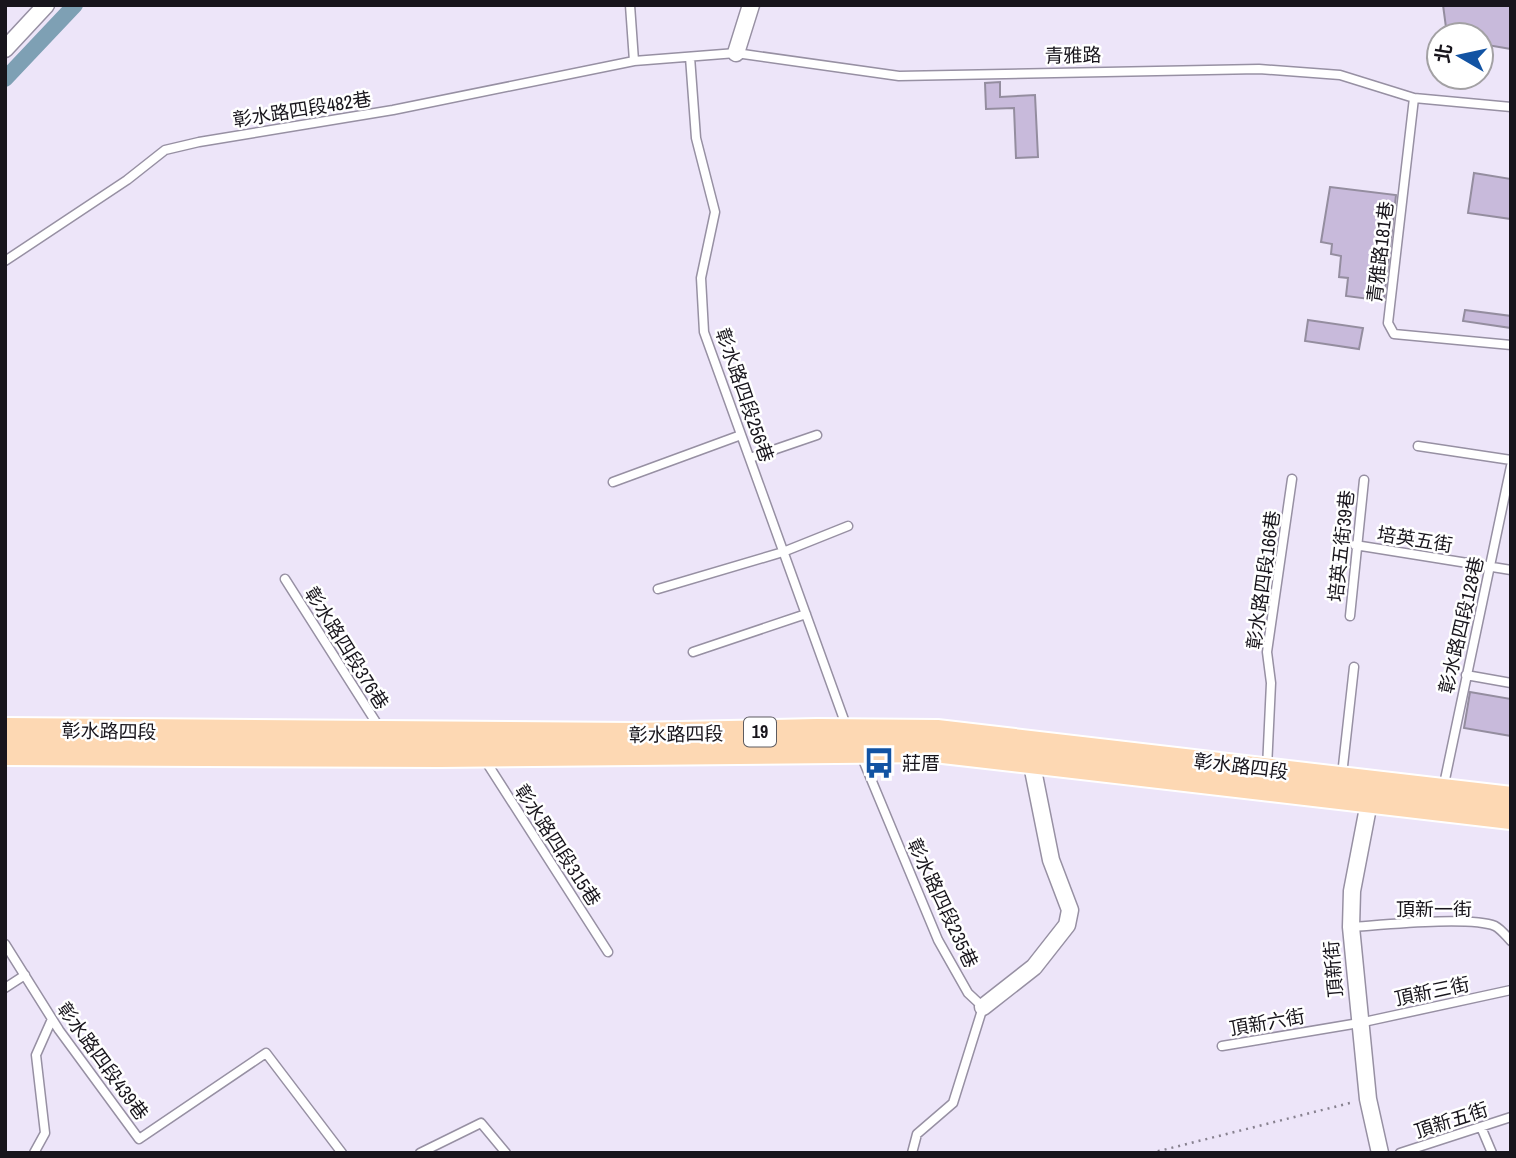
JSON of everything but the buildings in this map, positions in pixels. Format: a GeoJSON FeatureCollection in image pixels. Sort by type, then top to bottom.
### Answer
{"type":"FeatureCollection","features":[{"type":"Feature","properties":{"kind":"main road","name":"彰水路四段"},"geometry":{"type":"LineString","coordinates":[[5,730],[383,733],[442,744],[481,755],[853,741],[937,732],[1342,778],[1371,792],[1442,791],[1511,799]]}},
{"type":"Feature","properties":{"kind":"main road","name":"彰水路四段"},"geometry":{"type":"LineString","coordinates":[[5,753],[442,744],[633,735],[853,741],[1371,792],[1511,817]]}},
{"type":"Feature","properties":{"kind":"street"},"geometry":{"type":"LineString","coordinates":[[5,48],[46,5]]}},
{"type":"Feature","properties":{"kind":"street"},"geometry":{"type":"LineString","coordinates":[[736,53],[751,5]]}},
{"type":"Feature","properties":{"kind":"street"},"geometry":{"type":"LineString","coordinates":[[983,1007],[1034,967],[1068,925],[1070,910],[1051,860],[1031,760]]}},
{"type":"Feature","properties":{"kind":"street","name":"頂新街"},"geometry":{"type":"LineString","coordinates":[[1371,792],[1352,891],[1351,927],[1368,1098],[1380,1153]]}},
{"type":"Feature","properties":{"kind":"lane"},"geometry":{"type":"LineString","coordinates":[[629,5],[634,61]]}},
{"type":"Feature","properties":{"kind":"lane","name":"青雅路"},"geometry":{"type":"LineString","coordinates":[[634,61],[736,53],[899,76],[1259,69],[1340,75],[1414,98],[1511,107]]}},
{"type":"Feature","properties":{"kind":"lane","name":"彰水路四段256巷"},"geometry":{"type":"LineString","coordinates":[[690,57],[696,138],[715,212],[701,278],[704,332],[853,741]]}},
{"type":"Feature","properties":{"kind":"lane","name":"彰水路四段482巷"},"geometry":{"type":"LineString","coordinates":[[5,261],[80,213],[165,150],[394,110],[634,61]]}},
{"type":"Feature","properties":{"kind":"lane","name":"青雅路181巷"},"geometry":{"type":"LineString","coordinates":[[1414,98],[1388,323],[1394,334],[1511,345]]}},
{"type":"Feature","properties":{"kind":"lane"},"geometry":{"type":"LineString","coordinates":[[613,482],[741,435]]}},
{"type":"Feature","properties":{"kind":"lane"},"geometry":{"type":"LineString","coordinates":[[750,458],[817,435]]}},
{"type":"Feature","properties":{"kind":"lane"},"geometry":{"type":"LineString","coordinates":[[1418,446],[1511,460]]}},
{"type":"Feature","properties":{"kind":"lane","name":"彰水路四段128巷"},"geometry":{"type":"LineString","coordinates":[[1442,791],[1511,466]]}},
{"type":"Feature","properties":{"kind":"lane","name":"彰水路四段166巷"},"geometry":{"type":"LineString","coordinates":[[1267,768],[1271,683],[1267,652],[1292,479]]}},
{"type":"Feature","properties":{"kind":"lane","name":"培英五街39巷"},"geometry":{"type":"LineString","coordinates":[[1350,616],[1355,545],[1364,480]]}},
{"type":"Feature","properties":{"kind":"lane"},"geometry":{"type":"LineString","coordinates":[[658,589],[783,552],[848,526]]}},
{"type":"Feature","properties":{"kind":"lane","name":"培英五街"},"geometry":{"type":"LineString","coordinates":[[1355,545],[1511,570]]}},
{"type":"Feature","properties":{"kind":"lane","name":"彰水路四段376巷"},"geometry":{"type":"LineString","coordinates":[[285,579],[383,733]]}},
{"type":"Feature","properties":{"kind":"lane"},"geometry":{"type":"LineString","coordinates":[[693,652],[806,614]]}},
{"type":"Feature","properties":{"kind":"lane"},"geometry":{"type":"LineString","coordinates":[[1342,778],[1354,667]]}},
{"type":"Feature","properties":{"kind":"lane"},"geometry":{"type":"LineString","coordinates":[[1466,675],[1511,683]]}},
{"type":"Feature","properties":{"kind":"lane","name":"彰水路四段235巷"},"geometry":{"type":"LineString","coordinates":[[853,741],[939,940],[968,993],[983,1007]]}},
{"type":"Feature","properties":{"kind":"lane","name":"彰水路四段315巷"},"geometry":{"type":"LineString","coordinates":[[481,755],[607,952]]}},
{"type":"Feature","properties":{"kind":"lane","name":"頂新一街"},"geometry":{"type":"LineString","coordinates":[[1351,927],[1425,923],[1486,924],[1497,927],[1511,941]]}},
{"type":"Feature","properties":{"kind":"lane","name":"彰水路四段439巷"},"geometry":{"type":"LineString","coordinates":[[5,944],[52,1019],[139,1139],[267,1053],[342,1153]]}},
{"type":"Feature","properties":{"kind":"lane"},"geometry":{"type":"LineString","coordinates":[[5,988],[25,975]]}},
{"type":"Feature","properties":{"kind":"lane","name":"頂新三街"},"geometry":{"type":"LineString","coordinates":[[1359,1023],[1511,990]]}},
{"type":"Feature","properties":{"kind":"lane"},"geometry":{"type":"LineString","coordinates":[[912,1153],[918,1134],[953,1103],[983,1007]]}},
{"type":"Feature","properties":{"kind":"lane"},"geometry":{"type":"LineString","coordinates":[[34,1153],[45,1133],[36,1055],[52,1019]]}},
{"type":"Feature","properties":{"kind":"lane","name":"頂新六街"},"geometry":{"type":"LineString","coordinates":[[1222,1046],[1359,1023]]}},
{"type":"Feature","properties":{"kind":"lane","name":"頂新五街"},"geometry":{"type":"LineString","coordinates":[[1401,1153],[1511,1117]]}},
{"type":"Feature","properties":{"kind":"lane"},"geometry":{"type":"LineString","coordinates":[[420,1153],[481,1124],[506,1153]]}},
{"type":"Feature","properties":{"kind":"lane"},"geometry":{"type":"LineString","coordinates":[[1481,1127],[1492,1153]]}},
{"type":"Feature","properties":{"kind":"path"},"geometry":{"type":"LineString","coordinates":[[1151,1153],[1368,1098]]}},
{"type":"Feature","properties":{"kind":"waterway"},"geometry":{"type":"LineString","coordinates":[[5,79],[75,5]]}},
{"type":"Feature","properties":{"kind":"place","name":"莊厝"},"geometry":{"type":"Point","coordinates":[879,763]}}]}
